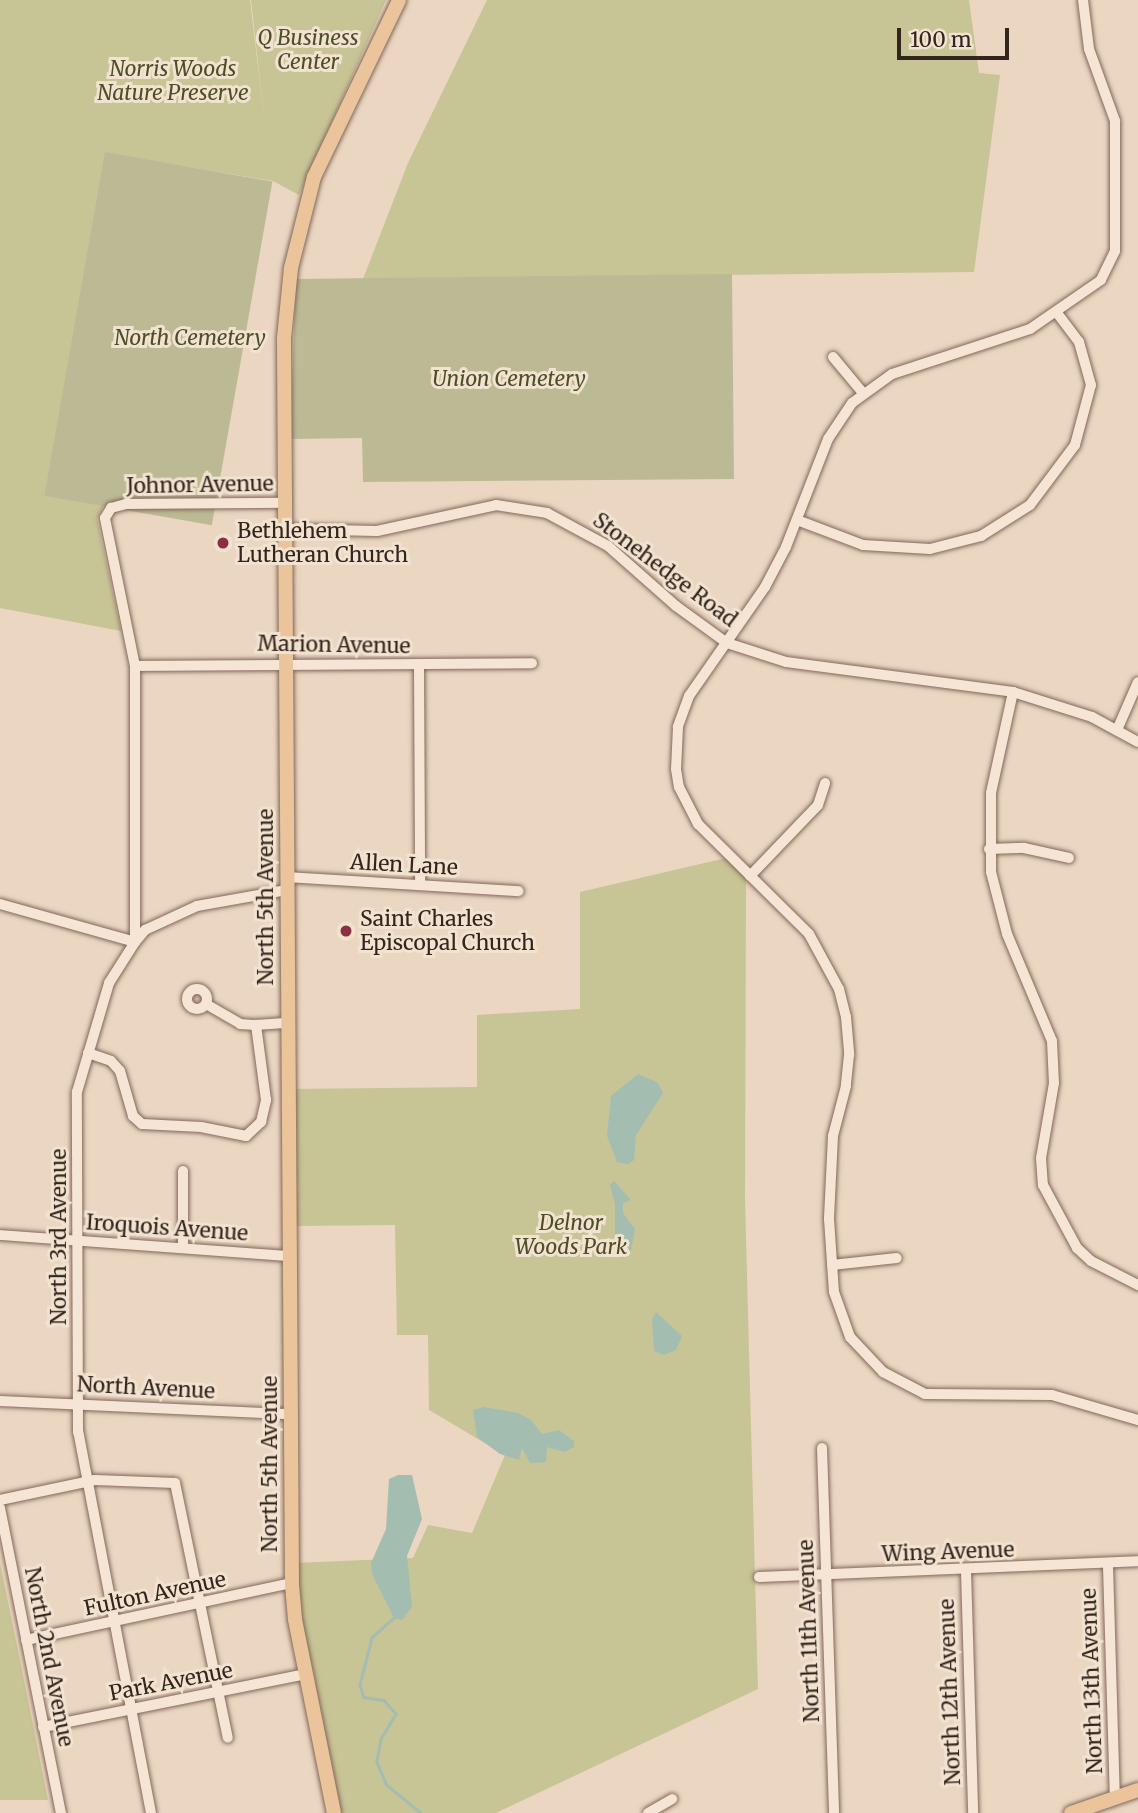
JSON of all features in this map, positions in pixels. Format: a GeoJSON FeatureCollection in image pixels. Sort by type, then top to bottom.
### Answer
{"type":"FeatureCollection","features":[{"type":"Feature","properties":{"kind":"main road","name":"North 5th Avenue"},"geometry":{"type":"LineString","coordinates":[[334,1812],[306,1674],[292,1583],[284,338],[296,246],[314,177],[399,0]]}},
{"type":"Feature","properties":{"kind":"main road"},"geometry":{"type":"LineString","coordinates":[[1071,1813],[1138,1790]]}},
{"type":"Feature","properties":{"kind":"street"},"geometry":{"type":"LineString","coordinates":[[1083,0],[1089,49],[1115,121],[1115,251],[1101,280],[1030,329],[892,374],[863,393],[828,439],[797,520],[765,587],[683,710],[676,769],[679,788],[698,824],[813,940],[839,989],[846,1017],[846,1086],[829,1176],[832,1265],[840,1315],[850,1337],[883,1373],[902,1385],[925,1394],[1052,1395],[1138,1420]]}},
{"type":"Feature","properties":{"kind":"street"},"geometry":{"type":"LineString","coordinates":[[797,520],[863,545],[930,550],[981,536],[1030,505],[1074,445],[1090,396],[1088,363],[1079,342],[1056,312]]}},
{"type":"Feature","properties":{"kind":"street"},"geometry":{"type":"LineString","coordinates":[[833,357],[863,393]]}},
{"type":"Feature","properties":{"kind":"street","name":"Johnor Avenue"},"geometry":{"type":"LineString","coordinates":[[135,666],[105,530],[107,512],[126,504],[285,503]]}},
{"type":"Feature","properties":{"kind":"street","name":"Stonehedge Road"},"geometry":{"type":"LineString","coordinates":[[285,529],[377,531],[496,505],[547,513],[608,546],[676,606],[727,643],[786,662],[1013,692],[1070,708],[1138,742]]}},
{"type":"Feature","properties":{"kind":"street","name":"Marion Avenue"},"geometry":{"type":"LineString","coordinates":[[135,666],[287,662],[419,666],[532,663]]}},
{"type":"Feature","properties":{"kind":"street"},"geometry":{"type":"LineString","coordinates":[[0,904],[135,942],[135,666]]}},
{"type":"Feature","properties":{"kind":"street"},"geometry":{"type":"LineString","coordinates":[[419,666],[420,885]]}},
{"type":"Feature","properties":{"kind":"street"},"geometry":{"type":"LineString","coordinates":[[1117,730],[1138,682]]}},
{"type":"Feature","properties":{"kind":"street"},"geometry":{"type":"LineString","coordinates":[[1013,692],[991,793],[989,849],[1000,915],[1052,1041],[1054,1083],[1041,1158],[1043,1185],[1065,1234],[1077,1248],[1091,1261],[1138,1285]]}},
{"type":"Feature","properties":{"kind":"street"},"geometry":{"type":"LineString","coordinates":[[750,876],[818,805],[824,783]]}},
{"type":"Feature","properties":{"kind":"street"},"geometry":{"type":"LineString","coordinates":[[989,849],[1024,848],[1069,859]]}},
{"type":"Feature","properties":{"kind":"street","name":"Allen Lane"},"geometry":{"type":"LineString","coordinates":[[135,942],[145,930],[197,906],[287,884],[420,885],[519,891]]}},
{"type":"Feature","properties":{"kind":"street","name":"North 3rd Avenue"},"geometry":{"type":"LineString","coordinates":[[135,942],[111,979],[77,1092],[79,1404],[85,1483],[151,1813]]}},
{"type":"Feature","properties":{"kind":"street"},"geometry":{"type":"LineString","coordinates":[[206,1004],[240,1024],[288,1024]]}},
{"type":"Feature","properties":{"kind":"street"},"geometry":{"type":"LineString","coordinates":[[88,1053],[116,1064],[125,1077],[133,1116],[142,1124],[201,1127],[246,1136],[261,1122],[266,1100],[256,1025]]}},
{"type":"Feature","properties":{"kind":"street"},"geometry":{"type":"LineString","coordinates":[[183,1171],[183,1248]]}},
{"type":"Feature","properties":{"kind":"street","name":"Iroquois Avenue"},"geometry":{"type":"LineString","coordinates":[[0,1235],[289,1256]]}},
{"type":"Feature","properties":{"kind":"street"},"geometry":{"type":"LineString","coordinates":[[832,1265],[897,1258]]}},
{"type":"Feature","properties":{"kind":"street","name":"North Avenue"},"geometry":{"type":"LineString","coordinates":[[0,1401],[291,1414]]}},
{"type":"Feature","properties":{"kind":"street","name":"North 11th Avenue"},"geometry":{"type":"LineString","coordinates":[[822,1448],[834,1813]]}},
{"type":"Feature","properties":{"kind":"street"},"geometry":{"type":"LineString","coordinates":[[0,1500],[85,1483],[175,1483],[228,1738]]}},
{"type":"Feature","properties":{"kind":"street","name":"North 2nd Avenue"},"geometry":{"type":"LineString","coordinates":[[0,1508],[61,1813]]}},
{"type":"Feature","properties":{"kind":"street","name":"Wing Avenue"},"geometry":{"type":"LineString","coordinates":[[759,1577],[1108,1566],[1138,1561]]}},
{"type":"Feature","properties":{"kind":"street","name":"North 13th Avenue"},"geometry":{"type":"LineString","coordinates":[[1108,1566],[1115,1796]]}},
{"type":"Feature","properties":{"kind":"street","name":"North 12th Avenue"},"geometry":{"type":"LineString","coordinates":[[966,1571],[973,1813]]}},
{"type":"Feature","properties":{"kind":"street","name":"Fulton Avenue"},"geometry":{"type":"LineString","coordinates":[[26,1640],[201,1605],[292,1583]]}},
{"type":"Feature","properties":{"kind":"street","name":"Park Avenue"},"geometry":{"type":"LineString","coordinates":[[43,1727],[306,1674]]}},
{"type":"Feature","properties":{"kind":"street"},"geometry":{"type":"LineString","coordinates":[[648,1813],[672,1799]]}},
{"type":"Feature","properties":{"kind":"green space","name":"Norris Woods Nature Preserve"},"geometry":{"type":"Polygon","coordinates":[[[0,0],[250,0],[265,125],[251,0],[386,0],[299,195],[273,181],[105,153],[106,501],[97,519],[121,631],[0,608],[0,0]]]}},
{"type":"Feature","properties":{"kind":"green space"},"geometry":{"type":"Polygon","coordinates":[[[487,0],[969,0],[979,73],[1000,75],[974,272],[363,279],[408,163],[487,0]]]}},
{"type":"Feature","properties":{"kind":"green space","name":"North Cemetery"},"geometry":{"type":"Polygon","coordinates":[[[105,152],[272,182],[212,525],[44,496],[105,152]]]}},
{"type":"Feature","properties":{"kind":"green space","name":"Union Cemetery"},"geometry":{"type":"Polygon","coordinates":[[[732,274],[734,479],[363,482],[362,438],[290,439],[296,279],[732,274]]]}},
{"type":"Feature","properties":{"kind":"green space","name":"Delnor Woods Park"},"geometry":{"type":"Polygon","coordinates":[[[726,858],[746,875],[745,1200],[758,1689],[496,1813],[337,1813],[297,1619],[295,1563],[413,1558],[428,1525],[472,1533],[505,1455],[429,1410],[428,1335],[397,1335],[395,1225],[294,1226],[293,1089],[477,1087],[477,1015],[580,1009],[580,892],[726,858]]]}},
{"type":"Feature","properties":{"kind":"green space"},"geometry":{"type":"Polygon","coordinates":[[[0,1563],[20,1660],[48,1800],[0,1800],[0,1563]]]}},
{"type":"Feature","properties":{"kind":"shaded area"},"geometry":{"type":"Polygon","coordinates":[[[638,1074],[657,1082],[663,1093],[636,1135],[634,1160],[628,1164],[617,1162],[607,1136],[611,1096],[638,1074]]]}},
{"type":"Feature","properties":{"kind":"shaded area"},"geometry":{"type":"Polygon","coordinates":[[[614,1181],[631,1200],[623,1203],[623,1213],[635,1229],[631,1250],[623,1251],[615,1241],[615,1204],[610,1185],[614,1181]]]}},
{"type":"Feature","properties":{"kind":"shaded area"},"geometry":{"type":"Polygon","coordinates":[[[656,1312],[682,1336],[676,1350],[664,1355],[654,1351],[652,1319],[656,1312]]]}},
{"type":"Feature","properties":{"kind":"shaded area"},"geometry":{"type":"Polygon","coordinates":[[[484,1407],[518,1413],[531,1420],[542,1434],[559,1430],[574,1441],[574,1447],[564,1452],[547,1447],[546,1462],[530,1463],[522,1448],[519,1460],[500,1454],[477,1437],[473,1410],[484,1407]]]}},
{"type":"Feature","properties":{"kind":"shaded area"},"geometry":{"type":"Polygon","coordinates":[[[398,1475],[412,1475],[422,1519],[407,1556],[412,1607],[402,1620],[394,1618],[372,1574],[371,1563],[386,1529],[389,1479],[398,1475]]]}},
{"type":"Feature","properties":{"kind":"waterway"},"geometry":{"type":"LineString","coordinates":[[394,1618],[372,1638],[360,1685],[364,1697],[384,1700],[396,1714],[381,1739],[377,1762],[387,1785],[421,1813]]}},
{"type":"Feature","properties":{"kind":"place","name":"Bethlehem Lutheran Church"},"geometry":{"type":"Point","coordinates":[223,543]}},
{"type":"Feature","properties":{"kind":"place","name":"Saint Charles Episcopal Church"},"geometry":{"type":"Point","coordinates":[346,931]}},
{"type":"Feature","properties":{"kind":"park label","name":"Q Business Center"},"geometry":{"type":"Point","coordinates":[308,50]}}]}
